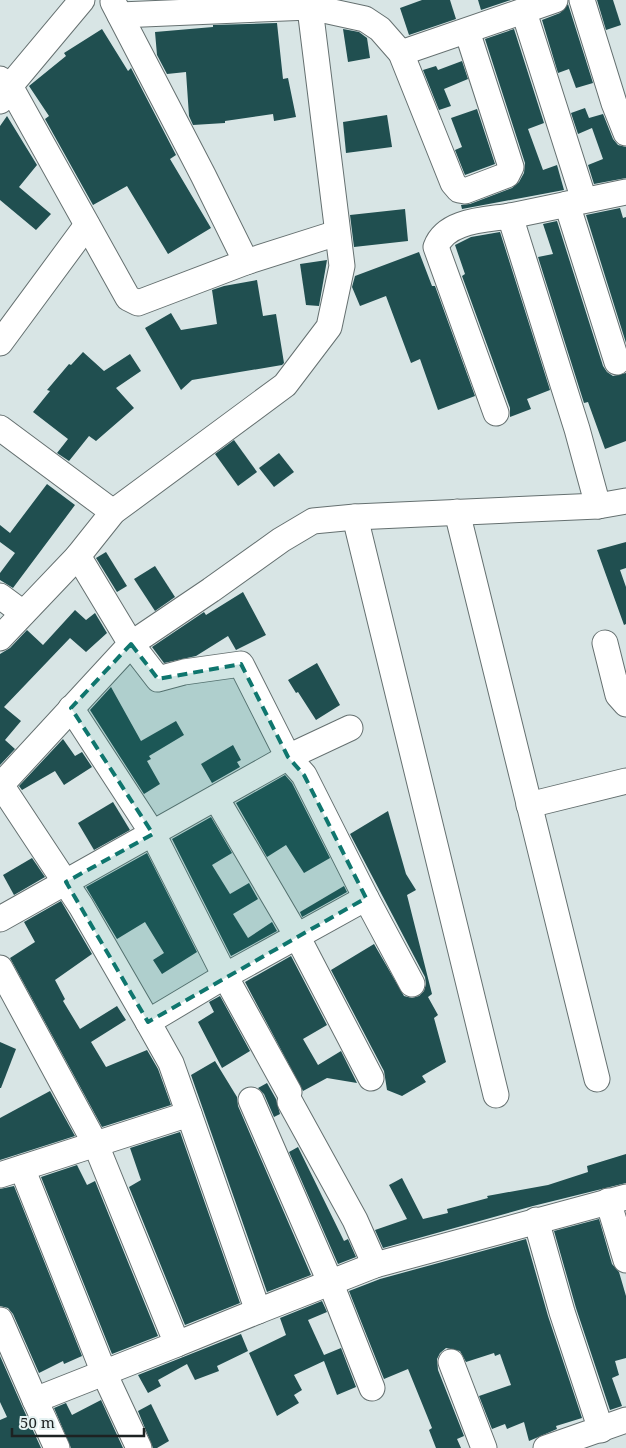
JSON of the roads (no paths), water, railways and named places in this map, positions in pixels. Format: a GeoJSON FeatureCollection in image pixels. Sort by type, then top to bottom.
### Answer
{"type":"FeatureCollection","features":[{"type":"Feature","properties":{"kind":"street"},"geometry":{"type":"LineString","coordinates":[[82,0],[3,88],[87,224],[128,298],[138,303],[246,262],[337,233]]}},
{"type":"Feature","properties":{"kind":"street"},"geometry":{"type":"LineString","coordinates":[[401,54],[555,0]]}},
{"type":"Feature","properties":{"kind":"street"},"geometry":{"type":"LineString","coordinates":[[582,0],[614,102],[626,133]]}},
{"type":"Feature","properties":{"kind":"street"},"geometry":{"type":"LineString","coordinates":[[246,262],[116,8],[309,4],[365,19],[380,29],[401,54],[453,183],[459,190],[465,191],[507,175],[511,167],[467,31]]}},
{"type":"Feature","properties":{"kind":"street"},"geometry":{"type":"LineString","coordinates":[[0,638],[78,556],[112,512],[284,385],[329,326],[342,266],[309,4]]}},
{"type":"Feature","properties":{"kind":"street"},"geometry":{"type":"LineString","coordinates":[[524,12],[617,362]]}},
{"type":"Feature","properties":{"kind":"street"},"geometry":{"type":"LineString","coordinates":[[496,414],[436,247],[440,237],[460,225],[626,192]]}},
{"type":"Feature","properties":{"kind":"street"},"geometry":{"type":"LineString","coordinates":[[510,216],[577,429],[598,506]]}},
{"type":"Feature","properties":{"kind":"street"},"geometry":{"type":"LineString","coordinates":[[0,343],[87,224]]}},
{"type":"Feature","properties":{"kind":"street"},"geometry":{"type":"LineString","coordinates":[[0,428],[112,512]]}},
{"type":"Feature","properties":{"kind":"street"},"geometry":{"type":"LineString","coordinates":[[258,1311],[171,1063],[66,882],[1,785],[131,644],[281,540],[313,521],[355,517],[598,506],[626,501]]}},
{"type":"Feature","properties":{"kind":"street"},"geometry":{"type":"LineString","coordinates":[[457,512],[597,1079]]}},
{"type":"Feature","properties":{"kind":"street"},"geometry":{"type":"LineString","coordinates":[[355,517],[496,1095]]}},
{"type":"Feature","properties":{"kind":"street"},"geometry":{"type":"LineString","coordinates":[[78,556],[131,644],[158,679],[184,672],[241,664],[288,757],[304,775],[412,984]]}},
{"type":"Feature","properties":{"kind":"street"},"geometry":{"type":"LineString","coordinates":[[0,596],[23,614]]}},
{"type":"Feature","properties":{"kind":"street"},"geometry":{"type":"LineString","coordinates":[[605,643],[618,695],[626,704]]}},
{"type":"Feature","properties":{"kind":"street"},"geometry":{"type":"LineString","coordinates":[[70,708],[154,834],[225,976],[355,1220],[375,1265]]}},
{"type":"Feature","properties":{"kind":"street"},"geometry":{"type":"LineString","coordinates":[[0,919],[288,757],[350,728]]}},
{"type":"Feature","properties":{"kind":"street"},"geometry":{"type":"LineString","coordinates":[[529,805],[626,781]]}},
{"type":"Feature","properties":{"kind":"street"},"geometry":{"type":"LineString","coordinates":[[216,798],[297,936],[371,1078]]}},
{"type":"Feature","properties":{"kind":"street"},"geometry":{"type":"LineString","coordinates":[[148,1022],[225,976],[366,898]]}},
{"type":"Feature","properties":{"kind":"street"},"geometry":{"type":"LineString","coordinates":[[0,968],[96,1145],[177,1344]]}},
{"type":"Feature","properties":{"kind":"street"},"geometry":{"type":"LineString","coordinates":[[251,1100],[331,1284],[372,1388]]}},
{"type":"Feature","properties":{"kind":"street"},"geometry":{"type":"LineString","coordinates":[[138,1448],[11,1172],[189,1114]]}},
{"type":"Feature","properties":{"kind":"street"},"geometry":{"type":"LineString","coordinates":[[35,1400],[375,1265],[617,1199],[626,1260]]}},
{"type":"Feature","properties":{"kind":"street"},"geometry":{"type":"LineString","coordinates":[[536,1220],[562,1312],[601,1430]]}},
{"type":"Feature","properties":{"kind":"street"},"geometry":{"type":"LineString","coordinates":[[0,1320],[57,1448]]}},
{"type":"Feature","properties":{"kind":"street"},"geometry":{"type":"LineString","coordinates":[[451,1362],[484,1448]]}},
{"type":"Feature","properties":{"kind":"street"},"geometry":{"type":"LineString","coordinates":[[546,1448],[579,1442],[601,1430],[626,1420]]}}]}
